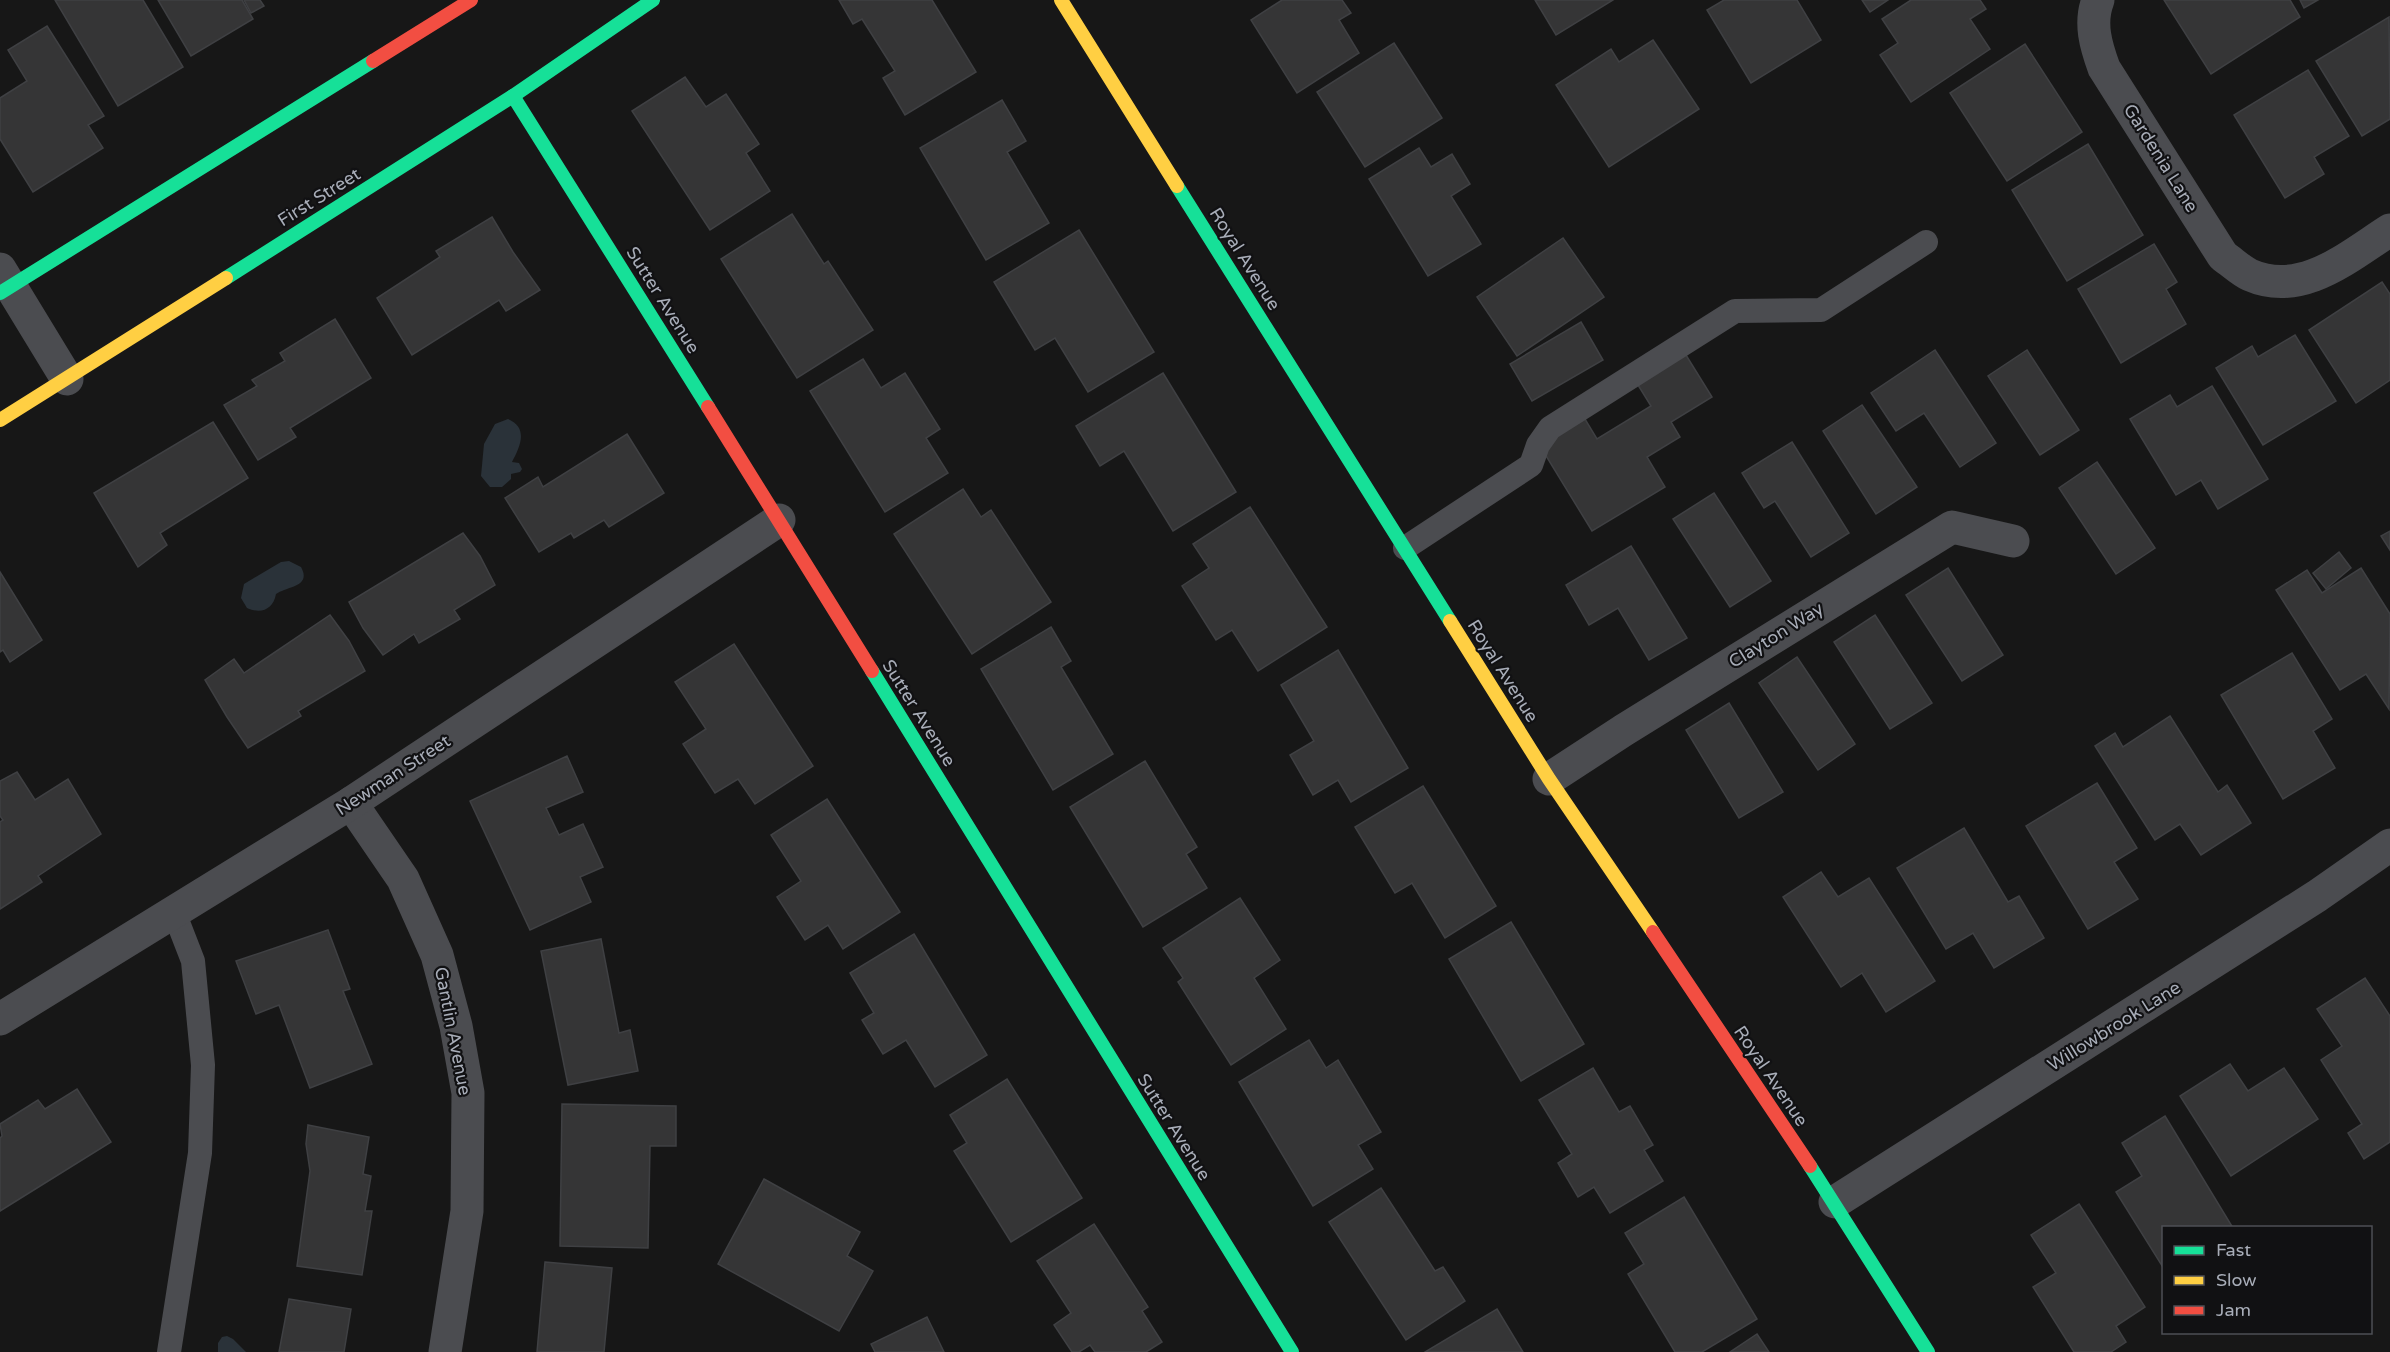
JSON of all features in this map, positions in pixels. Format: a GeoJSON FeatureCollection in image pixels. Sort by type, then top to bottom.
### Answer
{"type":"FeatureCollection","features":[{"type":"Feature","properties":{"kind":"main road"},"geometry":{"type":"LineString","coordinates":[[3,283],[471,0]]}},
{"type":"Feature","properties":{"kind":"main road","name":"First Street"},"geometry":{"type":"LineString","coordinates":[[4,410],[67,379],[513,96],[653,0]]}},
{"type":"Feature","properties":{"kind":"main road","name":"Royal Avenue"},"geometry":{"type":"LineString","coordinates":[[1061,0],[1550,779],[1835,1202],[1928,1352]]}},
{"type":"Feature","properties":{"kind":"main road","name":"Sutter Avenue"},"geometry":{"type":"LineString","coordinates":[[513,96],[779,520],[1292,1352]]}},
{"type":"Feature","properties":{"kind":"street","name":"Gardenia Lane"},"geometry":{"type":"LineString","coordinates":[[2096,4],[2094,42],[2104,68],[2223,256],[2249,275],[2268,281],[2296,281],[2318,275],[2390,230]]}},
{"type":"Feature","properties":{"kind":"street"},"geometry":{"type":"LineString","coordinates":[[3,283],[67,379]]}},
{"type":"Feature","properties":{"kind":"street","name":"Newman Street"},"geometry":{"type":"LineString","coordinates":[[0,1020],[351,803],[779,520]]}},
{"type":"Feature","properties":{"kind":"street","name":"Clayton Way"},"geometry":{"type":"LineString","coordinates":[[1550,779],[1624,729],[1952,527],[2013,541]]}},
{"type":"Feature","properties":{"kind":"street","name":"Gantlin Avenue"},"geometry":{"type":"LineString","coordinates":[[351,803],[403,879],[437,954],[456,1026],[468,1093],[467,1210],[445,1352]]}},
{"type":"Feature","properties":{"kind":"street","name":"Willowbrook Lane"},"geometry":{"type":"LineString","coordinates":[[1835,1202],[2308,902],[2390,845]]}},
{"type":"Feature","properties":{"kind":"lane"},"geometry":{"type":"LineString","coordinates":[[1405,548],[1531,465],[1538,445],[1550,428],[1735,311],[1821,310],[1926,242]]}},
{"type":"Feature","properties":{"kind":"lane"},"geometry":{"type":"LineString","coordinates":[[169,1352],[200,1153],[203,1065],[193,961],[174,912]]}},
{"type":"Feature","properties":{"kind":"shaded area"},"geometry":{"type":"Polygon","coordinates":[[[508,419],[519,427],[521,433],[520,444],[512,462],[519,463],[522,469],[520,472],[511,474],[511,479],[502,487],[490,487],[481,476],[484,444],[495,424],[508,419]]]}},
{"type":"Feature","properties":{"kind":"shaded area"},"geometry":{"type":"Polygon","coordinates":[[[289,561],[301,567],[304,574],[301,582],[276,594],[272,604],[266,609],[257,611],[247,608],[241,598],[244,584],[281,562],[289,561]]]}},
{"type":"Feature","properties":{"kind":"shaded area"},"geometry":{"type":"Polygon","coordinates":[[[227,1336],[246,1352],[218,1352],[218,1343],[222,1337],[227,1336]]]}},
{"type":"Feature","properties":{"kind":"building"},"geometry":{"type":"Polygon","coordinates":[[[55,0],[143,0],[183,67],[118,106],[55,0]]]}},
{"type":"Feature","properties":{"kind":"building"},"geometry":{"type":"Polygon","coordinates":[[[158,0],[242,0],[253,19],[191,56],[158,0]]]}},
{"type":"Feature","properties":{"kind":"building"},"geometry":{"type":"Polygon","coordinates":[[[244,0],[260,0],[264,6],[251,13],[244,0]]]}},
{"type":"Feature","properties":{"kind":"building"},"geometry":{"type":"Polygon","coordinates":[[[839,0],[932,0],[976,72],[905,115],[883,78],[895,71],[862,19],[853,24],[839,0]]]}},
{"type":"Feature","properties":{"kind":"building"},"geometry":{"type":"Polygon","coordinates":[[[1282,0],[1342,0],[1351,13],[1339,20],[1359,53],[1297,93],[1251,20],[1282,0]]]}},
{"type":"Feature","properties":{"kind":"building"},"geometry":{"type":"Polygon","coordinates":[[[1535,0],[1613,0],[1556,35],[1535,0]]]}},
{"type":"Feature","properties":{"kind":"building"},"geometry":{"type":"Polygon","coordinates":[[[1724,0],[1797,0],[1821,40],[1751,83],[1707,10],[1724,0]]]}},
{"type":"Feature","properties":{"kind":"building"},"geometry":{"type":"Polygon","coordinates":[[[1862,0],[1888,0],[1870,12],[1862,0]]]}},
{"type":"Feature","properties":{"kind":"building"},"geometry":{"type":"Polygon","coordinates":[[[1911,0],[1980,0],[1986,9],[1970,19],[1990,49],[1911,102],[1880,55],[1898,43],[1882,19],[1911,0]]]}},
{"type":"Feature","properties":{"kind":"building"},"geometry":{"type":"Polygon","coordinates":[[[2164,0],[2290,0],[2300,17],[2211,74],[2164,0]]]}},
{"type":"Feature","properties":{"kind":"building"},"geometry":{"type":"Polygon","coordinates":[[[2300,0],[2318,0],[2304,8],[2300,0]]]}},
{"type":"Feature","properties":{"kind":"building"},"geometry":{"type":"Polygon","coordinates":[[[2389,17],[2390,119],[2362,136],[2316,61],[2389,17]]]}},
{"type":"Feature","properties":{"kind":"building"},"geometry":{"type":"Polygon","coordinates":[[[47,26],[104,116],[88,125],[103,148],[33,192],[0,139],[0,98],[27,81],[8,50],[47,26]]]}},
{"type":"Feature","properties":{"kind":"building"},"geometry":{"type":"Polygon","coordinates":[[[1653,40],[1699,109],[1609,167],[1556,85],[1611,49],[1619,62],[1653,40]]]}},
{"type":"Feature","properties":{"kind":"building"},"geometry":{"type":"Polygon","coordinates":[[[1394,43],[1442,118],[1365,167],[1317,92],[1394,43]]]}},
{"type":"Feature","properties":{"kind":"building"},"geometry":{"type":"Polygon","coordinates":[[[2025,44],[2082,132],[2007,181],[1950,93],[2025,44]]]}},
{"type":"Feature","properties":{"kind":"building"},"geometry":{"type":"Polygon","coordinates":[[[2308,70],[2349,136],[2314,157],[2324,174],[2285,198],[2234,115],[2308,70]]]}},
{"type":"Feature","properties":{"kind":"building"},"geometry":{"type":"Polygon","coordinates":[[[685,77],[706,107],[726,94],[759,144],[746,153],[770,191],[710,230],[632,111],[685,77]]]}},
{"type":"Feature","properties":{"kind":"building"},"geometry":{"type":"Polygon","coordinates":[[[1002,100],[1026,141],[1007,152],[1049,223],[986,260],[920,148],[1002,100]]]}},
{"type":"Feature","properties":{"kind":"building"},"geometry":{"type":"Polygon","coordinates":[[[2088,144],[2143,235],[2067,281],[2012,190],[2088,144]]]}},
{"type":"Feature","properties":{"kind":"building"},"geometry":{"type":"Polygon","coordinates":[[[1419,148],[1431,167],[1452,154],[1470,184],[1451,196],[1481,244],[1428,276],[1369,179],[1419,148]]]}},
{"type":"Feature","properties":{"kind":"building"},"geometry":{"type":"Polygon","coordinates":[[[792,214],[824,264],[828,261],[873,330],[797,378],[721,259],[792,214]]]}},
{"type":"Feature","properties":{"kind":"building"},"geometry":{"type":"Polygon","coordinates":[[[492,217],[540,290],[506,311],[499,300],[412,355],[377,298],[440,257],[436,251],[492,217]]]}},
{"type":"Feature","properties":{"kind":"building"},"geometry":{"type":"Polygon","coordinates":[[[1079,230],[1154,352],[1088,392],[1055,338],[1035,350],[994,282],[1079,230]]]}},
{"type":"Feature","properties":{"kind":"building"},"geometry":{"type":"Polygon","coordinates":[[[1563,238],[1604,297],[1517,356],[1477,297],[1563,238]]]}},
{"type":"Feature","properties":{"kind":"building"},"geometry":{"type":"Polygon","coordinates":[[[2154,244],[2177,282],[2166,289],[2186,324],[2121,363],[2078,289],[2154,244]]]}},
{"type":"Feature","properties":{"kind":"building"},"geometry":{"type":"Polygon","coordinates":[[[2382,282],[2390,294],[2390,380],[2356,403],[2309,330],[2382,282]]]}},
{"type":"Feature","properties":{"kind":"building"},"geometry":{"type":"Polygon","coordinates":[[[335,319],[371,378],[290,428],[296,437],[258,460],[224,405],[257,386],[252,380],[285,361],[280,353],[335,319]]]}},
{"type":"Feature","properties":{"kind":"building"},"geometry":{"type":"Polygon","coordinates":[[[1581,322],[1603,360],[1532,401],[1510,364],[1581,322]]]}},
{"type":"Feature","properties":{"kind":"building"},"geometry":{"type":"Polygon","coordinates":[[[2295,335],[2336,401],[2263,445],[2216,368],[2252,346],[2258,357],[2295,335]]]}},
{"type":"Feature","properties":{"kind":"building"},"geometry":{"type":"Polygon","coordinates":[[[1681,347],[1712,397],[1671,422],[1680,437],[1647,457],[1665,487],[1592,531],[1540,446],[1585,419],[1597,439],[1651,406],[1633,377],[1681,347]]]}},
{"type":"Feature","properties":{"kind":"building"},"geometry":{"type":"Polygon","coordinates":[[[1935,350],[1996,443],[1960,467],[1924,413],[1896,431],[1871,393],[1935,350]]]}},
{"type":"Feature","properties":{"kind":"building"},"geometry":{"type":"Polygon","coordinates":[[[2027,350],[2079,430],[2040,455],[1988,376],[2027,350]]]}},
{"type":"Feature","properties":{"kind":"building"},"geometry":{"type":"Polygon","coordinates":[[[863,359],[881,388],[905,373],[940,429],[926,438],[948,473],[885,512],[810,391],[863,359]]]}},
{"type":"Feature","properties":{"kind":"building"},"geometry":{"type":"Polygon","coordinates":[[[1163,373],[1236,492],[1173,531],[1124,451],[1100,466],[1076,426],[1163,373]]]}},
{"type":"Feature","properties":{"kind":"building"},"geometry":{"type":"Polygon","coordinates":[[[2212,386],[2268,479],[2218,509],[2201,480],[2176,495],[2130,419],[2170,395],[2177,407],[2212,386]]]}},
{"type":"Feature","properties":{"kind":"building"},"geometry":{"type":"Polygon","coordinates":[[[1862,405],[1917,487],[1876,514],[1823,431],[1862,405]]]}},
{"type":"Feature","properties":{"kind":"building"},"geometry":{"type":"Polygon","coordinates":[[[213,422],[248,478],[160,533],[167,545],[138,567],[94,493],[213,422]]]}},
{"type":"Feature","properties":{"kind":"building"},"geometry":{"type":"Polygon","coordinates":[[[627,434],[664,493],[609,527],[604,520],[574,538],[571,533],[539,552],[505,498],[538,477],[543,487],[627,434]]]}},
{"type":"Feature","properties":{"kind":"building"},"geometry":{"type":"Polygon","coordinates":[[[1792,442],[1849,533],[1811,557],[1775,501],[1764,508],[1742,473],[1792,442]]]}},
{"type":"Feature","properties":{"kind":"building"},"geometry":{"type":"Polygon","coordinates":[[[2097,462],[2155,548],[2116,574],[2059,488],[2097,462]]]}},
{"type":"Feature","properties":{"kind":"building"},"geometry":{"type":"Polygon","coordinates":[[[963,489],[981,517],[991,510],[1051,602],[972,654],[894,534],[963,489]]]}},
{"type":"Feature","properties":{"kind":"building"},"geometry":{"type":"Polygon","coordinates":[[[1714,493],[1771,581],[1730,607],[1673,519],[1714,493]]]}},
{"type":"Feature","properties":{"kind":"building"},"geometry":{"type":"Polygon","coordinates":[[[1250,507],[1327,627],[1258,671],[1232,630],[1216,640],[1182,586],[1209,568],[1193,544],[1250,507]]]}},
{"type":"Feature","properties":{"kind":"building"},"geometry":{"type":"Polygon","coordinates":[[[2390,531],[2390,550],[2381,536],[2390,531]]]}},
{"type":"Feature","properties":{"kind":"building"},"geometry":{"type":"Polygon","coordinates":[[[463,533],[480,556],[495,585],[454,610],[460,619],[419,643],[414,634],[383,655],[363,628],[349,602],[463,533]]]}},
{"type":"Feature","properties":{"kind":"building"},"geometry":{"type":"Polygon","coordinates":[[[1631,546],[1687,638],[1649,660],[1618,608],[1589,625],[1566,585],[1631,546]]]}},
{"type":"Feature","properties":{"kind":"building"},"geometry":{"type":"Polygon","coordinates":[[[2339,552],[2351,568],[2326,589],[2313,573],[2339,552]]]}},
{"type":"Feature","properties":{"kind":"building"},"geometry":{"type":"Polygon","coordinates":[[[1948,568],[2003,655],[1962,681],[1906,595],[1948,568]]]}},
{"type":"Feature","properties":{"kind":"building"},"geometry":{"type":"Polygon","coordinates":[[[2361,568],[2390,614],[2389,709],[2366,674],[2340,690],[2276,590],[2307,570],[2322,593],[2361,568]]]}},
{"type":"Feature","properties":{"kind":"building"},"geometry":{"type":"Polygon","coordinates":[[[0,572],[42,640],[10,662],[3,650],[0,652],[0,572]]]}},
{"type":"Feature","properties":{"kind":"building"},"geometry":{"type":"Polygon","coordinates":[[[330,615],[349,641],[365,671],[298,711],[301,716],[248,748],[205,680],[234,659],[244,673],[330,615]]]}},
{"type":"Feature","properties":{"kind":"building"},"geometry":{"type":"Polygon","coordinates":[[[1875,615],[1932,703],[1890,729],[1834,642],[1875,615]]]}},
{"type":"Feature","properties":{"kind":"building"},"geometry":{"type":"Polygon","coordinates":[[[1051,627],[1071,661],[1061,667],[1113,754],[1053,790],[981,669],[1051,627]]]}},
{"type":"Feature","properties":{"kind":"building"},"geometry":{"type":"Polygon","coordinates":[[[734,644],[813,766],[755,804],[738,779],[715,793],[683,744],[706,729],[675,682],[734,644]]]}},
{"type":"Feature","properties":{"kind":"building"},"geometry":{"type":"Polygon","coordinates":[[[1338,650],[1408,768],[1351,802],[1338,780],[1313,795],[1290,755],[1314,741],[1281,685],[1338,650]]]}},
{"type":"Feature","properties":{"kind":"building"},"geometry":{"type":"Polygon","coordinates":[[[2292,653],[2332,719],[2313,731],[2335,768],[2283,799],[2221,695],[2292,653]]]}},
{"type":"Feature","properties":{"kind":"building"},"geometry":{"type":"Polygon","coordinates":[[[1797,657],[1855,744],[1818,770],[1759,683],[1797,657]]]}},
{"type":"Feature","properties":{"kind":"building"},"geometry":{"type":"Polygon","coordinates":[[[1729,703],[1783,792],[1739,818],[1686,730],[1729,703]]]}},
{"type":"Feature","properties":{"kind":"building"},"geometry":{"type":"Polygon","coordinates":[[[2170,716],[2218,792],[2227,785],[2251,823],[2201,855],[2180,824],[2155,840],[2095,746],[2115,733],[2123,747],[2170,716]]]}},
{"type":"Feature","properties":{"kind":"building"},"geometry":{"type":"Polygon","coordinates":[[[567,756],[583,792],[546,808],[559,835],[583,824],[603,867],[580,877],[591,902],[530,930],[470,801],[567,756]]]}},
{"type":"Feature","properties":{"kind":"building"},"geometry":{"type":"Polygon","coordinates":[[[1145,761],[1197,847],[1186,854],[1207,888],[1143,927],[1070,807],[1145,761]]]}},
{"type":"Feature","properties":{"kind":"building"},"geometry":{"type":"Polygon","coordinates":[[[17,772],[35,800],[68,779],[101,834],[38,876],[42,882],[0,909],[0,822],[3,820],[0,816],[0,781],[17,772]]]}},
{"type":"Feature","properties":{"kind":"building"},"geometry":{"type":"Polygon","coordinates":[[[2097,783],[2137,848],[2114,862],[2138,899],[2088,929],[2026,826],[2097,783]]]}},
{"type":"Feature","properties":{"kind":"building"},"geometry":{"type":"Polygon","coordinates":[[[1423,786],[1496,906],[1445,938],[1412,883],[1395,893],[1355,827],[1423,786]]]}},
{"type":"Feature","properties":{"kind":"building"},"geometry":{"type":"Polygon","coordinates":[[[827,799],[900,912],[843,949],[828,925],[805,940],[777,897],[801,881],[771,835],[827,799]]]}},
{"type":"Feature","properties":{"kind":"building"},"geometry":{"type":"Polygon","coordinates":[[[1964,828],[2008,902],[2019,896],[2044,938],[1994,968],[1973,933],[1946,949],[1897,868],[1964,828]]]}},
{"type":"Feature","properties":{"kind":"building"},"geometry":{"type":"Polygon","coordinates":[[[1821,872],[1838,897],[1869,878],[1935,981],[1886,1012],[1862,973],[1841,987],[1783,897],[1821,872]]]}},
{"type":"Feature","properties":{"kind":"building"},"geometry":{"type":"Polygon","coordinates":[[[1240,898],[1280,960],[1254,978],[1286,1029],[1231,1065],[1178,982],[1183,978],[1163,948],[1240,898]]]}},
{"type":"Feature","properties":{"kind":"building"},"geometry":{"type":"Polygon","coordinates":[[[1511,922],[1584,1044],[1521,1081],[1449,959],[1511,922]]]}},
{"type":"Feature","properties":{"kind":"building"},"geometry":{"type":"Polygon","coordinates":[[[328,930],[350,989],[343,991],[372,1064],[310,1088],[279,1005],[256,1014],[236,961],[328,930]]]}},
{"type":"Feature","properties":{"kind":"building"},"geometry":{"type":"Polygon","coordinates":[[[914,934],[987,1055],[935,1087],[906,1040],[883,1054],[862,1020],[874,1013],[850,973],[914,934]]]}},
{"type":"Feature","properties":{"kind":"building"},"geometry":{"type":"Polygon","coordinates":[[[601,939],[619,1033],[630,1030],[638,1071],[568,1085],[541,951],[601,939]]]}},
{"type":"Feature","properties":{"kind":"building"},"geometry":{"type":"Polygon","coordinates":[[[2365,978],[2390,1016],[2390,1142],[2364,1159],[2348,1133],[2362,1124],[2321,1060],[2342,1046],[2317,1009],[2365,978]]]}},
{"type":"Feature","properties":{"kind":"building"},"geometry":{"type":"Polygon","coordinates":[[[1309,1040],[1326,1068],[1338,1060],[1381,1132],[1358,1145],[1373,1169],[1313,1206],[1239,1082],[1309,1040]]]}},
{"type":"Feature","properties":{"kind":"building"},"geometry":{"type":"Polygon","coordinates":[[[2230,1064],[2248,1091],[2284,1068],[2318,1119],[2231,1176],[2180,1096],[2230,1064]]]}},
{"type":"Feature","properties":{"kind":"building"},"geometry":{"type":"Polygon","coordinates":[[[1593,1068],[1619,1112],[1630,1106],[1653,1145],[1644,1150],[1663,1181],[1610,1213],[1594,1187],[1578,1197],[1558,1163],[1572,1154],[1539,1100],[1593,1068]]]}},
{"type":"Feature","properties":{"kind":"building"},"geometry":{"type":"Polygon","coordinates":[[[1007,1079],[1082,1198],[1011,1242],[954,1151],[967,1143],[950,1115],[1007,1079]]]}},
{"type":"Feature","properties":{"kind":"building"},"geometry":{"type":"Polygon","coordinates":[[[77,1089],[111,1142],[0,1211],[0,1138],[2,1136],[0,1124],[38,1100],[45,1109],[77,1089]]]}},
{"type":"Feature","properties":{"kind":"building"},"geometry":{"type":"Polygon","coordinates":[[[562,1104],[676,1106],[676,1146],[650,1146],[648,1248],[560,1246],[562,1104]]]}},
{"type":"Feature","properties":{"kind":"building"},"geometry":{"type":"Polygon","coordinates":[[[2165,1116],[2232,1226],[2162,1226],[2162,1266],[2116,1192],[2142,1176],[2122,1143],[2165,1116]]]}},
{"type":"Feature","properties":{"kind":"building"},"geometry":{"type":"Polygon","coordinates":[[[308,1125],[369,1137],[363,1174],[371,1176],[365,1211],[372,1211],[362,1275],[297,1266],[310,1171],[306,1144],[308,1125]]]}},
{"type":"Feature","properties":{"kind":"building"},"geometry":{"type":"Polygon","coordinates":[[[764,1179],[860,1232],[847,1256],[873,1271],[839,1331],[718,1264],[764,1179]]]}},
{"type":"Feature","properties":{"kind":"building"},"geometry":{"type":"Polygon","coordinates":[[[1381,1188],[1435,1271],[1443,1267],[1465,1301],[1406,1340],[1329,1222],[1381,1188]]]}},
{"type":"Feature","properties":{"kind":"building"},"geometry":{"type":"Polygon","coordinates":[[[1684,1197],[1757,1319],[1702,1352],[1675,1352],[1628,1274],[1644,1264],[1625,1233],[1684,1197]]]}},
{"type":"Feature","properties":{"kind":"building"},"geometry":{"type":"Polygon","coordinates":[[[2079,1204],[2145,1307],[2116,1326],[2126,1342],[2111,1352],[2074,1352],[2033,1287],[2056,1273],[2031,1235],[2079,1204]]]}},
{"type":"Feature","properties":{"kind":"building"},"geometry":{"type":"Polygon","coordinates":[[[1094,1224],[1148,1307],[1142,1311],[1162,1342],[1146,1352],[1095,1352],[1090,1345],[1079,1352],[1072,1352],[1054,1325],[1071,1313],[1037,1261],[1094,1224]]]}},
{"type":"Feature","properties":{"kind":"building"},"geometry":{"type":"Polygon","coordinates":[[[545,1262],[612,1268],[604,1352],[537,1352],[545,1262]]]}},
{"type":"Feature","properties":{"kind":"building"},"geometry":{"type":"Polygon","coordinates":[[[289,1299],[351,1309],[344,1352],[279,1352],[289,1299]]]}},
{"type":"Feature","properties":{"kind":"building"},"geometry":{"type":"Polygon","coordinates":[[[1497,1309],[1523,1352],[1425,1352],[1497,1309]]]}},
{"type":"Feature","properties":{"kind":"building"},"geometry":{"type":"Polygon","coordinates":[[[927,1317],[944,1352],[875,1352],[871,1344],[927,1317]]]}},
{"type":"Feature","properties":{"kind":"building"},"geometry":{"type":"Polygon","coordinates":[[[1757,1334],[1769,1352],[1730,1352],[1757,1334]]]}},
{"type":"Feature","properties":{"kind":"traffic: fast"},"geometry":{"type":"LineString","coordinates":[[226,278],[513,96],[653,0]]}},
{"type":"Feature","properties":{"kind":"traffic: fast"},"geometry":{"type":"LineString","coordinates":[[0,293],[373,61]]}},
{"type":"Feature","properties":{"kind":"traffic: fast"},"geometry":{"type":"LineString","coordinates":[[513,96],[708,407]]}},
{"type":"Feature","properties":{"kind":"traffic: fast"},"geometry":{"type":"LineString","coordinates":[[1177,186],[1450,621]]}},
{"type":"Feature","properties":{"kind":"traffic: fast"},"geometry":{"type":"LineString","coordinates":[[872,671],[1292,1352]]}},
{"type":"Feature","properties":{"kind":"traffic: fast"},"geometry":{"type":"LineString","coordinates":[[1810,1166],[1928,1352]]}},
{"type":"Feature","properties":{"kind":"traffic: slow"},"geometry":{"type":"LineString","coordinates":[[1061,0],[1177,186]]}},
{"type":"Feature","properties":{"kind":"traffic: slow"},"geometry":{"type":"LineString","coordinates":[[0,420],[226,278]]}},
{"type":"Feature","properties":{"kind":"traffic: slow"},"geometry":{"type":"LineString","coordinates":[[1450,621],[1549,779],[1653,932]]}},
{"type":"Feature","properties":{"kind":"traffic: jam"},"geometry":{"type":"LineString","coordinates":[[373,61],[471,0]]}},
{"type":"Feature","properties":{"kind":"traffic: jam"},"geometry":{"type":"LineString","coordinates":[[708,407],[872,671]]}},
{"type":"Feature","properties":{"kind":"traffic: jam"},"geometry":{"type":"LineString","coordinates":[[1653,932],[1810,1166]]}}]}
